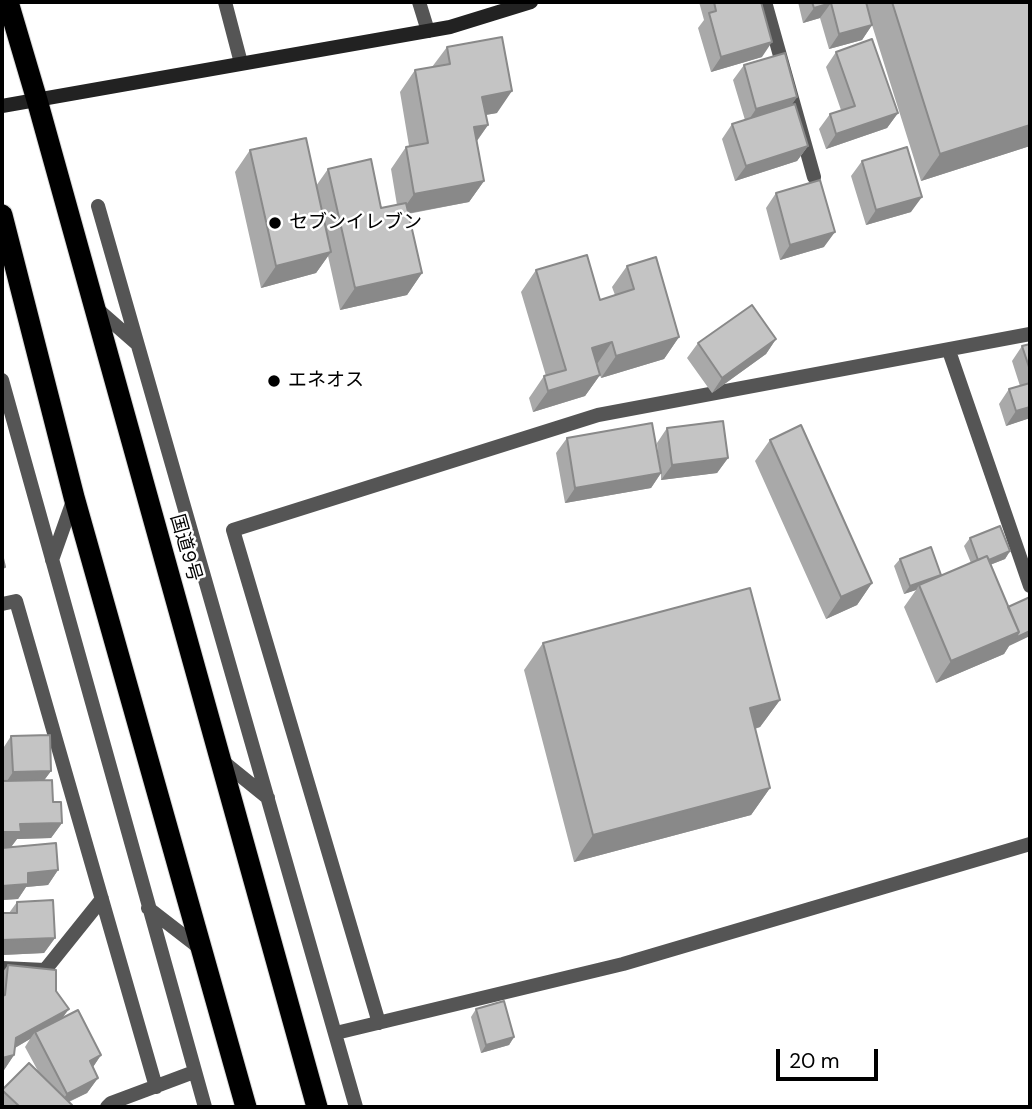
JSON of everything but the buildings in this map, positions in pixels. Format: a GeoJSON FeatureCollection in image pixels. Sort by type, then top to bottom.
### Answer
{"type":"FeatureCollection","features":[{"type":"Feature","properties":{"kind":"highway","name":"国道9号"},"geometry":{"type":"LineString","coordinates":[[8,2],[317,1107]]}},
{"type":"Feature","properties":{"kind":"highway"},"geometry":{"type":"LineString","coordinates":[[2,215],[74,497],[246,1107]]}},
{"type":"Feature","properties":{"kind":"street"},"geometry":{"type":"LineString","coordinates":[[225,2],[241,64]]}},
{"type":"Feature","properties":{"kind":"street"},"geometry":{"type":"LineString","coordinates":[[419,2],[428,31]]}},
{"type":"Feature","properties":{"kind":"street"},"geometry":{"type":"LineString","coordinates":[[2,106],[450,27],[531,2]]}},
{"type":"Feature","properties":{"kind":"street"},"geometry":{"type":"LineString","coordinates":[[765,2],[814,177]]}},
{"type":"Feature","properties":{"kind":"street"},"geometry":{"type":"LineString","coordinates":[[98,206],[356,1107]]}},
{"type":"Feature","properties":{"kind":"street"},"geometry":{"type":"LineString","coordinates":[[94,307],[138,343]]}},
{"type":"Feature","properties":{"kind":"street"},"geometry":{"type":"LineString","coordinates":[[379,1023],[233,530],[598,415],[1030,334]]}},
{"type":"Feature","properties":{"kind":"street"},"geometry":{"type":"LineString","coordinates":[[949,351],[1030,586]]}},
{"type":"Feature","properties":{"kind":"street"},"geometry":{"type":"LineString","coordinates":[[2,380],[205,1107]]}},
{"type":"Feature","properties":{"kind":"street"},"geometry":{"type":"LineString","coordinates":[[52,560],[74,497]]}},
{"type":"Feature","properties":{"kind":"street"},"geometry":{"type":"LineString","coordinates":[[2,604],[16,601],[156,1087]]}},
{"type":"Feature","properties":{"kind":"street"},"geometry":{"type":"LineString","coordinates":[[220,759],[269,799]]}},
{"type":"Feature","properties":{"kind":"street"},"geometry":{"type":"LineString","coordinates":[[336,1033],[623,964],[1030,844]]}},
{"type":"Feature","properties":{"kind":"street"},"geometry":{"type":"LineString","coordinates":[[2,968],[45,971],[102,900]]}},
{"type":"Feature","properties":{"kind":"street"},"geometry":{"type":"LineString","coordinates":[[148,908],[201,949]]}},
{"type":"Feature","properties":{"kind":"street"},"geometry":{"type":"LineString","coordinates":[[107,1107],[194,1072]]}},
{"type":"Feature","properties":{"kind":"place","name":"セブンイレブン"},"geometry":{"type":"Point","coordinates":[275,223]}},
{"type":"Feature","properties":{"kind":"place","name":"エネオス"},"geometry":{"type":"Point","coordinates":[274,381]}}]}
